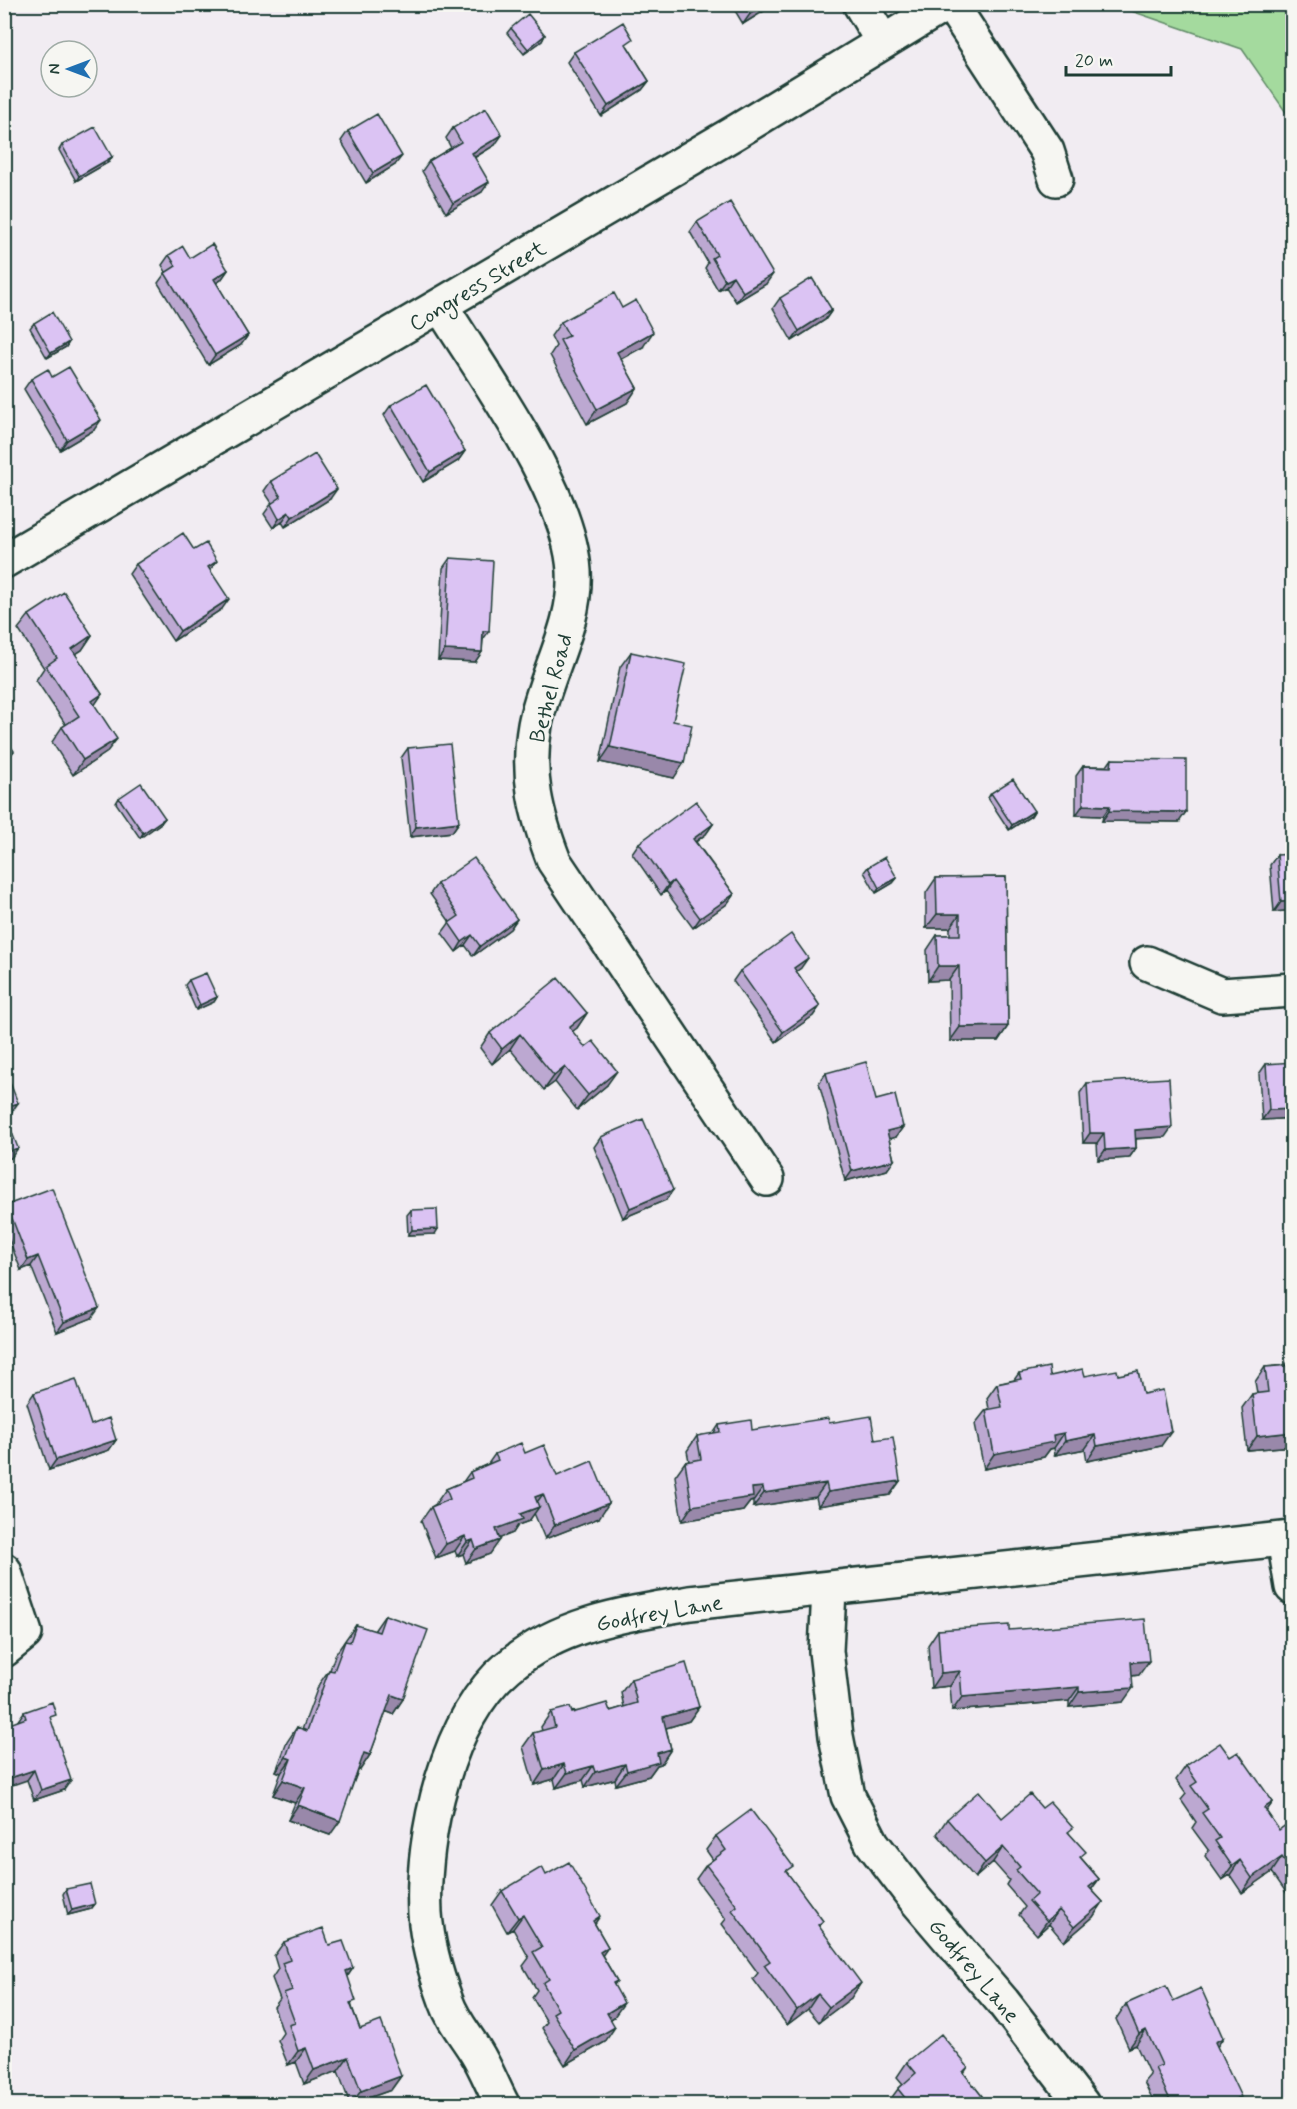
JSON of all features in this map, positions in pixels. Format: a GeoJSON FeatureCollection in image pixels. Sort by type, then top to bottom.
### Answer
{"type":"FeatureCollection","features":[{"type":"Feature","properties":{"kind":"street"},"geometry":{"type":"LineString","coordinates":[[860,4],[883,42]]}},
{"type":"Feature","properties":{"kind":"street","name":"Congress Street"},"geometry":{"type":"LineString","coordinates":[[4,561],[441,306],[946,4]]}},
{"type":"Feature","properties":{"kind":"street"},"geometry":{"type":"LineString","coordinates":[[951,4],[1047,151],[1056,179]]}},
{"type":"Feature","properties":{"kind":"street","name":"Bethel Road"},"geometry":{"type":"LineString","coordinates":[[441,306],[545,479],[567,534],[574,572],[572,604],[562,646],[535,724],[530,773],[538,821],[554,861],[767,1179]]}},
{"type":"Feature","properties":{"kind":"street"},"geometry":{"type":"LineString","coordinates":[[1147,963],[1222,995],[1293,990]]}},
{"type":"Feature","properties":{"kind":"street"},"geometry":{"type":"LineString","coordinates":[[1288,1538],[1293,1587]]}},
{"type":"Feature","properties":{"kind":"street","name":"Godfrey Lane"},"geometry":{"type":"LineString","coordinates":[[502,2104],[476,2052],[455,2023],[436,1969],[425,1915],[426,1865],[436,1807],[452,1753],[474,1708],[491,1684],[509,1666],[550,1640],[597,1620],[690,1604],[1288,1538]]}},
{"type":"Feature","properties":{"kind":"street"},"geometry":{"type":"LineString","coordinates":[[4,1570],[15,1642]]}},
{"type":"Feature","properties":{"kind":"street","name":"Godfrey Lane"},"geometry":{"type":"LineString","coordinates":[[829,1590],[826,1651],[836,1736],[848,1796],[872,1843],[915,1899],[1003,2002],[1082,2104]]}},
{"type":"Feature","properties":{"kind":"green space"},"geometry":{"type":"Polygon","coordinates":[[[1114,5],[1292,5],[1292,121],[1242,49],[1114,5]]]}},
{"type":"Feature","properties":{"kind":"building"},"geometry":{"type":"Polygon","coordinates":[[[744,4],[766,4],[750,14],[744,4]]]}},
{"type":"Feature","properties":{"kind":"building"},"geometry":{"type":"Polygon","coordinates":[[[528,14],[545,35],[528,49],[511,28],[528,14]]]}},
{"type":"Feature","properties":{"kind":"building"},"geometry":{"type":"Polygon","coordinates":[[[623,22],[633,39],[626,44],[649,81],[608,106],[574,52],[623,22]]]}},
{"type":"Feature","properties":{"kind":"building"},"geometry":{"type":"Polygon","coordinates":[[[486,108],[502,135],[472,153],[489,182],[453,203],[429,161],[461,142],[453,128],[486,108]]]}},
{"type":"Feature","properties":{"kind":"building"},"geometry":{"type":"Polygon","coordinates":[[[377,114],[402,156],[373,173],[348,131],[377,114]]]}},
{"type":"Feature","properties":{"kind":"building"},"geometry":{"type":"Polygon","coordinates":[[[95,127],[112,157],[79,176],[62,145],[95,127]]]}},
{"type":"Feature","properties":{"kind":"building"},"geometry":{"type":"Polygon","coordinates":[[[730,202],[773,274],[743,292],[733,276],[725,280],[712,258],[717,255],[697,222],[730,202]]]}},
{"type":"Feature","properties":{"kind":"building"},"geometry":{"type":"Polygon","coordinates":[[[212,244],[228,270],[214,279],[248,335],[215,355],[165,273],[176,266],[169,255],[183,246],[190,258],[212,244]]]}},
{"type":"Feature","properties":{"kind":"building"},"geometry":{"type":"Polygon","coordinates":[[[812,278],[832,310],[799,331],[780,298],[812,278]]]}},
{"type":"Feature","properties":{"kind":"building"},"geometry":{"type":"Polygon","coordinates":[[[614,293],[622,308],[636,300],[653,332],[617,352],[637,388],[597,409],[560,340],[569,336],[561,322],[614,293]]]}},
{"type":"Feature","properties":{"kind":"building"},"geometry":{"type":"Polygon","coordinates":[[[52,312],[69,342],[51,353],[34,323],[52,312]]]}},
{"type":"Feature","properties":{"kind":"building"},"geometry":{"type":"Polygon","coordinates":[[[69,367],[101,420],[67,440],[31,379],[48,369],[52,377],[69,367]]]}},
{"type":"Feature","properties":{"kind":"building"},"geometry":{"type":"Polygon","coordinates":[[[426,385],[465,451],[430,472],[391,405],[426,385]]]}},
{"type":"Feature","properties":{"kind":"building"},"geometry":{"type":"Polygon","coordinates":[[[4,449],[11,459],[8,472],[4,474],[4,449]]]}},
{"type":"Feature","properties":{"kind":"building"},"geometry":{"type":"Polygon","coordinates":[[[315,454],[337,489],[292,517],[289,512],[279,519],[271,504],[281,497],[271,481],[315,454]]]}},
{"type":"Feature","properties":{"kind":"building"},"geometry":{"type":"Polygon","coordinates":[[[183,533],[194,550],[206,543],[217,561],[208,567],[229,599],[180,631],[136,564],[183,533]]]}},
{"type":"Feature","properties":{"kind":"building"},"geometry":{"type":"Polygon","coordinates":[[[450,558],[493,561],[489,631],[483,631],[482,652],[445,650],[450,558]]]}},
{"type":"Feature","properties":{"kind":"building"},"geometry":{"type":"Polygon","coordinates":[[[64,592],[92,635],[72,649],[102,694],[92,701],[117,739],[83,760],[62,727],[79,716],[46,666],[57,658],[29,615],[64,592]]]}},
{"type":"Feature","properties":{"kind":"building"},"geometry":{"type":"Polygon","coordinates":[[[631,652],[686,664],[673,721],[692,725],[684,763],[610,747],[631,652]]]}},
{"type":"Feature","properties":{"kind":"building"},"geometry":{"type":"Polygon","coordinates":[[[4,737],[14,751],[4,757],[4,737]]]}},
{"type":"Feature","properties":{"kind":"building"},"geometry":{"type":"Polygon","coordinates":[[[450,744],[459,822],[416,827],[408,748],[450,744]]]}},
{"type":"Feature","properties":{"kind":"building"},"geometry":{"type":"Polygon","coordinates":[[[1112,759],[1186,760],[1186,812],[1109,811],[1110,806],[1083,805],[1083,766],[1111,767],[1112,759]]]}},
{"type":"Feature","properties":{"kind":"building"},"geometry":{"type":"Polygon","coordinates":[[[1013,779],[1034,811],[1012,825],[991,793],[1013,779]]]}},
{"type":"Feature","properties":{"kind":"building"},"geometry":{"type":"Polygon","coordinates":[[[141,783],[165,818],[143,833],[119,798],[141,783]]]}},
{"type":"Feature","properties":{"kind":"building"},"geometry":{"type":"Polygon","coordinates":[[[696,801],[713,824],[693,839],[734,894],[700,918],[673,881],[668,885],[639,843],[696,801]]]}},
{"type":"Feature","properties":{"kind":"building"},"geometry":{"type":"Polygon","coordinates":[[[1293,854],[1293,901],[1281,902],[1277,855],[1293,854]]]}},
{"type":"Feature","properties":{"kind":"building"},"geometry":{"type":"Polygon","coordinates":[[[885,857],[897,878],[879,888],[868,867],[885,857]]]}},
{"type":"Feature","properties":{"kind":"building"},"geometry":{"type":"Polygon","coordinates":[[[474,858],[517,919],[480,946],[472,935],[462,942],[449,923],[459,916],[437,884],[474,858]]]}},
{"type":"Feature","properties":{"kind":"building"},"geometry":{"type":"Polygon","coordinates":[[[1006,877],[1008,1026],[960,1027],[959,966],[938,966],[937,935],[960,935],[960,914],[937,914],[936,878],[1006,877]]]}},
{"type":"Feature","properties":{"kind":"building"},"geometry":{"type":"Polygon","coordinates":[[[791,934],[808,958],[794,968],[820,1006],[783,1032],[740,971],[791,934]]]}},
{"type":"Feature","properties":{"kind":"building"},"geometry":{"type":"Polygon","coordinates":[[[206,973],[217,997],[200,1005],[189,980],[206,973]]]}},
{"type":"Feature","properties":{"kind":"building"},"geometry":{"type":"Polygon","coordinates":[[[558,978],[587,1013],[569,1027],[585,1047],[593,1041],[617,1071],[588,1095],[565,1067],[554,1076],[520,1034],[502,1049],[490,1033],[558,978]]]}},
{"type":"Feature","properties":{"kind":"building"},"geometry":{"type":"Polygon","coordinates":[[[866,1062],[876,1100],[895,1095],[903,1127],[887,1131],[894,1160],[852,1171],[826,1073],[866,1062]]]}},
{"type":"Feature","properties":{"kind":"building"},"geometry":{"type":"Polygon","coordinates":[[[1293,1062],[1293,1109],[1269,1110],[1266,1064],[1293,1062]]]}},
{"type":"Feature","properties":{"kind":"building"},"geometry":{"type":"Polygon","coordinates":[[[7,1075],[18,1103],[4,1108],[4,1076],[7,1075]]]}},
{"type":"Feature","properties":{"kind":"building"},"geometry":{"type":"Polygon","coordinates":[[[1169,1078],[1172,1127],[1135,1130],[1136,1148],[1105,1150],[1104,1133],[1090,1133],[1087,1083],[1169,1078]]]}},
{"type":"Feature","properties":{"kind":"building"},"geometry":{"type":"Polygon","coordinates":[[[4,1112],[18,1148],[4,1153],[4,1112]]]}},
{"type":"Feature","properties":{"kind":"building"},"geometry":{"type":"Polygon","coordinates":[[[643,1119],[673,1190],[630,1208],[601,1137],[643,1119]]]}},
{"type":"Feature","properties":{"kind":"building"},"geometry":{"type":"Polygon","coordinates":[[[52,1188],[99,1308],[64,1322],[38,1256],[28,1260],[7,1205],[52,1188]]]}},
{"type":"Feature","properties":{"kind":"building"},"geometry":{"type":"Polygon","coordinates":[[[437,1209],[438,1229],[412,1230],[411,1210],[437,1209]]]}},
{"type":"Feature","properties":{"kind":"building"},"geometry":{"type":"Polygon","coordinates":[[[1289,1360],[1293,1360],[1293,1432],[1257,1436],[1252,1394],[1268,1392],[1265,1367],[1290,1365],[1289,1360]]]}},
{"type":"Feature","properties":{"kind":"building"},"geometry":{"type":"Polygon","coordinates":[[[1049,1367],[1050,1376],[1083,1369],[1085,1376],[1117,1370],[1118,1375],[1138,1371],[1143,1394],[1163,1390],[1171,1432],[1097,1446],[1095,1435],[1065,1441],[1064,1433],[1053,1435],[1054,1442],[994,1454],[986,1410],[1002,1407],[997,1384],[1021,1379],[1019,1373],[1049,1367]]]}},
{"type":"Feature","properties":{"kind":"building"},"geometry":{"type":"Polygon","coordinates":[[[76,1379],[91,1425],[109,1418],[116,1440],[56,1460],[34,1393],[76,1379]]]}},
{"type":"Feature","properties":{"kind":"building"},"geometry":{"type":"Polygon","coordinates":[[[871,1416],[875,1440],[893,1437],[900,1481],[828,1492],[826,1483],[764,1493],[763,1487],[752,1488],[753,1497],[692,1506],[685,1462],[701,1459],[697,1436],[720,1432],[719,1425],[751,1420],[752,1430],[828,1418],[829,1423],[871,1416]]]}},
{"type":"Feature","properties":{"kind":"building"},"geometry":{"type":"Polygon","coordinates":[[[521,1443],[525,1453],[544,1445],[557,1476],[592,1461],[609,1503],[555,1525],[543,1494],[535,1497],[539,1507],[520,1514],[523,1519],[496,1529],[500,1540],[476,1549],[473,1540],[467,1542],[465,1536],[446,1544],[431,1507],[450,1499],[446,1489],[472,1478],[470,1472],[498,1460],[495,1454],[521,1443]]]}},
{"type":"Feature","properties":{"kind":"building"},"geometry":{"type":"Polygon","coordinates":[[[385,1615],[428,1630],[403,1699],[392,1695],[370,1755],[364,1753],[340,1821],[298,1805],[305,1788],[283,1780],[291,1759],[286,1757],[297,1727],[307,1731],[329,1670],[334,1671],[345,1641],[350,1642],[356,1625],[379,1632],[385,1615]]]}},
{"type":"Feature","properties":{"kind":"building"},"geometry":{"type":"Polygon","coordinates":[[[1145,1619],[1149,1661],[1131,1662],[1133,1688],[1079,1692],[1079,1687],[962,1697],[960,1671],[941,1673],[938,1630],[1009,1625],[1009,1630],[1145,1619]]]}},
{"type":"Feature","properties":{"kind":"building"},"geometry":{"type":"Polygon","coordinates":[[[686,1663],[699,1707],[663,1717],[671,1749],[657,1753],[659,1762],[627,1771],[625,1764],[595,1772],[593,1766],[567,1773],[564,1764],[544,1770],[533,1733],[555,1727],[551,1712],[570,1707],[572,1713],[607,1703],[610,1711],[637,1703],[631,1679],[686,1663]]]}},
{"type":"Feature","properties":{"kind":"building"},"geometry":{"type":"Polygon","coordinates":[[[52,1702],[56,1715],[50,1717],[71,1780],[41,1790],[34,1770],[4,1780],[4,1726],[26,1718],[24,1712],[52,1702]]]}},
{"type":"Feature","properties":{"kind":"building"},"geometry":{"type":"Polygon","coordinates":[[[1220,1743],[1230,1757],[1238,1752],[1273,1802],[1264,1808],[1279,1830],[1293,1820],[1293,1872],[1282,1857],[1252,1878],[1240,1860],[1232,1866],[1215,1841],[1220,1838],[1202,1813],[1208,1809],[1191,1786],[1197,1782],[1186,1766],[1220,1743]]]}},
{"type":"Feature","properties":{"kind":"building"},"geometry":{"type":"Polygon","coordinates":[[[979,1791],[1002,1818],[1030,1794],[1042,1808],[1050,1802],[1073,1828],[1068,1832],[1086,1852],[1080,1857],[1099,1879],[1089,1887],[1103,1902],[1074,1927],[1059,1910],[1047,1921],[1029,1901],[1037,1894],[1016,1870],[1020,1867],[1003,1847],[985,1863],[947,1819],[979,1791]]]}},
{"type":"Feature","properties":{"kind":"building"},"geometry":{"type":"Polygon","coordinates":[[[751,1810],[793,1866],[786,1871],[823,1921],[818,1925],[861,1983],[829,2007],[818,1994],[797,2010],[764,1965],[770,1961],[732,1910],[737,1906],[706,1865],[726,1850],[716,1836],[751,1810]]]}},
{"type":"Feature","properties":{"kind":"building"},"geometry":{"type":"Polygon","coordinates":[[[569,1862],[600,1916],[593,1921],[608,1947],[600,1952],[617,1981],[613,1983],[624,2003],[607,2013],[615,2027],[575,2050],[553,2013],[558,2010],[543,1983],[549,1979],[533,1952],[542,1947],[523,1915],[518,1918],[502,1891],[542,1867],[546,1875],[569,1862]]]}},
{"type":"Feature","properties":{"kind":"building"},"geometry":{"type":"Polygon","coordinates":[[[90,1884],[95,1904],[72,1910],[66,1889],[90,1884]]]}},
{"type":"Feature","properties":{"kind":"building"},"geometry":{"type":"Polygon","coordinates":[[[323,1928],[329,1945],[343,1941],[353,1968],[346,1971],[356,2001],[350,2003],[360,2029],[381,2021],[401,2076],[361,2091],[348,2057],[314,2070],[306,2048],[298,2051],[289,2025],[295,2023],[284,1993],[292,1990],[282,1963],[290,1960],[284,1942],[323,1928]]]}},
{"type":"Feature","properties":{"kind":"building"},"geometry":{"type":"Polygon","coordinates":[[[1166,1986],[1173,2001],[1201,1988],[1223,2038],[1215,2042],[1241,2097],[1236,2099],[1238,2104],[1172,2104],[1155,2068],[1162,2065],[1146,2030],[1139,2034],[1126,2004],[1166,1986]]]}},
{"type":"Feature","properties":{"kind":"building"},"geometry":{"type":"Polygon","coordinates":[[[941,2034],[968,2067],[963,2072],[982,2096],[976,2100],[980,2104],[910,2104],[898,2089],[916,2073],[907,2062],[941,2034]]]}}]}
